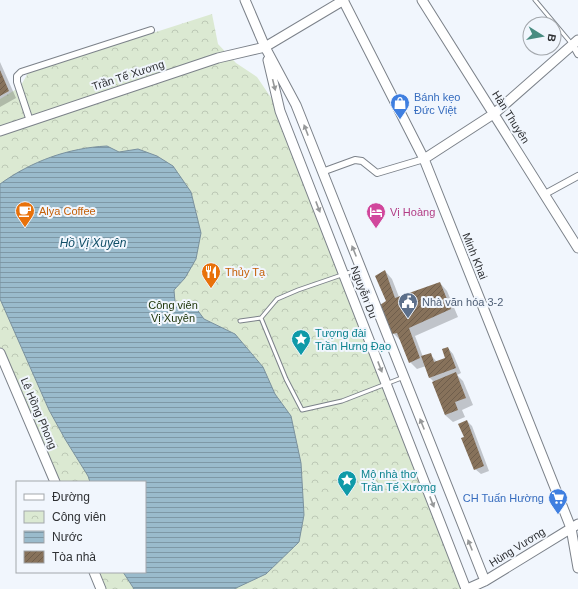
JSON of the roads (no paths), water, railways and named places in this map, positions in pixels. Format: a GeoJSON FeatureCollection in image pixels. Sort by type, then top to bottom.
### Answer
{"type":"FeatureCollection","features":[{"type":"Feature","properties":{"kind":"street","name":"Nguyễn Du"},"geometry":{"type":"LineString","coordinates":[[245,0],[264,47],[296,104],[485,581]]}},
{"type":"Feature","properties":{"kind":"street","name":"Trần Tế Xương"},"geometry":{"type":"LineString","coordinates":[[0,131],[218,58],[264,47],[343,0]]}},
{"type":"Feature","properties":{"kind":"street","name":"Minh Khai"},"geometry":{"type":"LineString","coordinates":[[343,0],[424,159],[574,526],[578,568]]}},
{"type":"Feature","properties":{"kind":"street","name":"Hàn Thuyên"},"geometry":{"type":"LineString","coordinates":[[422,0],[495,113],[578,248]]}},
{"type":"Feature","properties":{"kind":"street"},"geometry":{"type":"LineString","coordinates":[[30,121],[17,82],[17,76],[21,72],[151,30]]}},
{"type":"Feature","properties":{"kind":"street"},"geometry":{"type":"LineString","coordinates":[[322,172],[355,160],[362,161],[377,173],[424,159],[495,113],[575,43],[578,54]]}},
{"type":"Feature","properties":{"kind":"street","name":"Nguyễn Du"},"geometry":{"type":"LineString","coordinates":[[264,47],[280,111],[466,589]]}},
{"type":"Feature","properties":{"kind":"street"},"geometry":{"type":"LineString","coordinates":[[545,194],[578,176]]}},
{"type":"Feature","properties":{"kind":"street","name":"Lê Hồng Phong"},"geometry":{"type":"LineString","coordinates":[[0,353],[2,365],[55,481]]}},
{"type":"Feature","properties":{"kind":"street","name":"Hùng Vương"},"geometry":{"type":"LineString","coordinates":[[466,589],[485,581],[574,526]]}},
{"type":"Feature","properties":{"kind":"street"},"geometry":{"type":"LineString","coordinates":[[94,573],[101,589]]}},
{"type":"Feature","properties":{"kind":"lane"},"geometry":{"type":"LineString","coordinates":[[535,0],[575,43]]}},
{"type":"Feature","properties":{"kind":"lane"},"geometry":{"type":"LineString","coordinates":[[240,321],[261,318],[277,299],[361,269]]}},
{"type":"Feature","properties":{"kind":"lane"},"geometry":{"type":"LineString","coordinates":[[261,318],[286,379],[302,410],[342,401],[404,377]]}},
{"type":"Feature","properties":{"kind":"water","name":"Hồ Vị Xuyên"},"geometry":{"type":"Polygon","coordinates":[[[107,146],[119,152],[138,149],[157,156],[173,166],[191,192],[201,233],[196,259],[185,278],[174,290],[175,302],[193,304],[204,319],[235,334],[263,367],[275,394],[291,416],[301,463],[304,515],[299,542],[266,574],[234,589],[134,589],[124,573],[146,573],[146,481],[90,481],[49,410],[0,299],[0,184],[38,162],[64,153],[93,147],[107,146]]]}},
{"type":"Feature","properties":{"kind":"place","name":"Bánh kẹo Đức Việt"},"geometry":{"type":"Point","coordinates":[400,120]}},
{"type":"Feature","properties":{"kind":"place","name":"Alya Coffee"},"geometry":{"type":"Point","coordinates":[25,228]}},
{"type":"Feature","properties":{"kind":"place","name":"Vị Hoàng"},"geometry":{"type":"Point","coordinates":[376,229]}},
{"type":"Feature","properties":{"kind":"place","name":"Thủy Tạ"},"geometry":{"type":"Point","coordinates":[211,289]}},
{"type":"Feature","properties":{"kind":"place","name":"Nhà văn hóa 3-2"},"geometry":{"type":"Point","coordinates":[408,319]}},
{"type":"Feature","properties":{"kind":"place","name":"Tượng đài Trần Hưng Đạo"},"geometry":{"type":"Point","coordinates":[301,356]}},
{"type":"Feature","properties":{"kind":"place","name":"Mộ nhà thơ Trần Tế Xương"},"geometry":{"type":"Point","coordinates":[347,497]}},
{"type":"Feature","properties":{"kind":"place","name":"CH Tuấn Hường"},"geometry":{"type":"Point","coordinates":[558,515]}},
{"type":"Feature","properties":{"kind":"park label","name":"Công viên Vị Xuyên"},"geometry":{"type":"Point","coordinates":[173,311]}}]}
